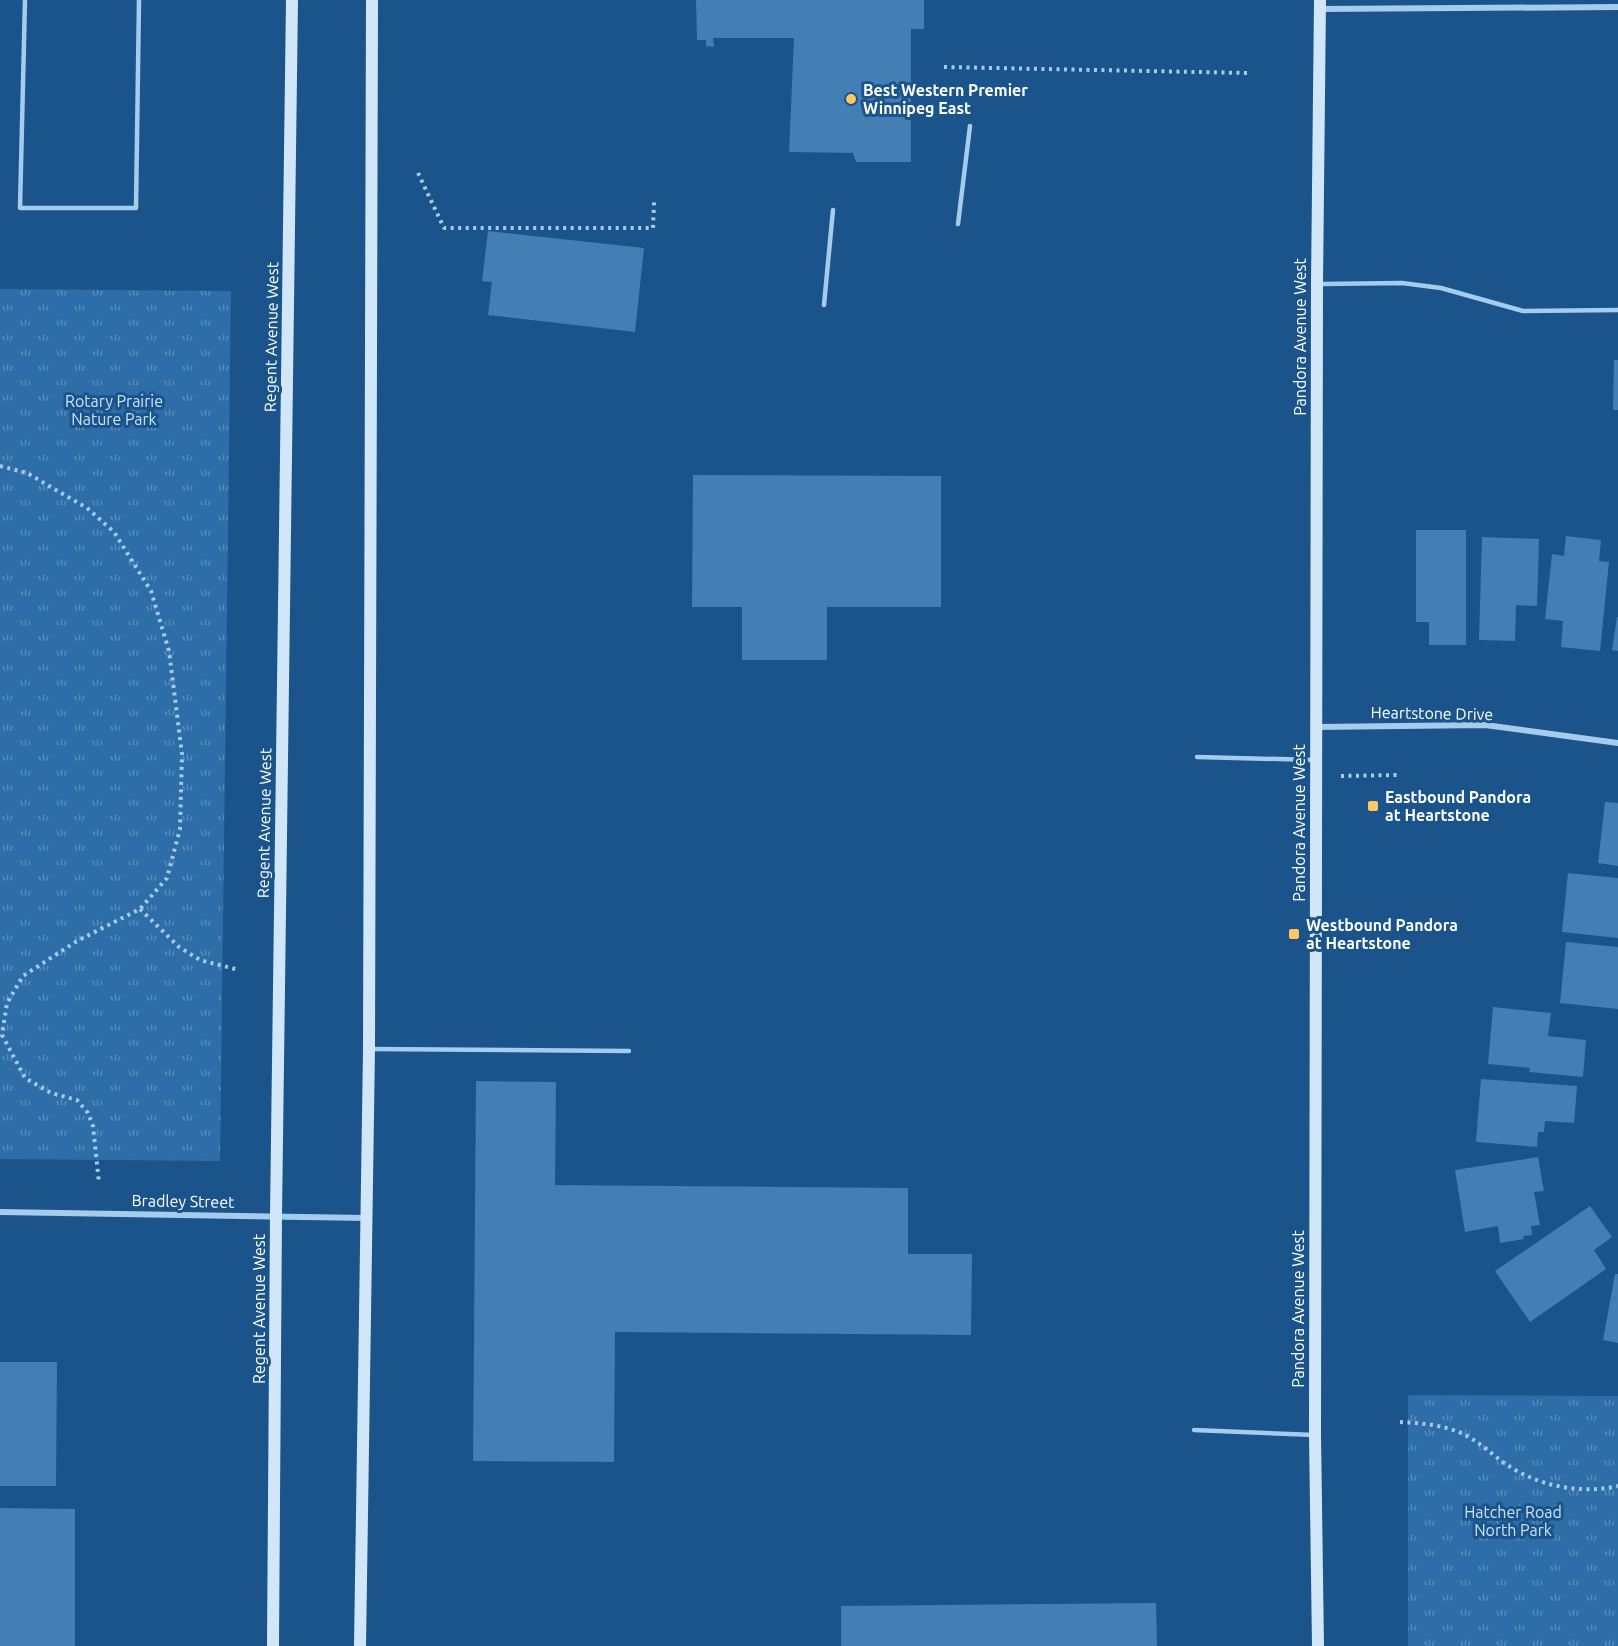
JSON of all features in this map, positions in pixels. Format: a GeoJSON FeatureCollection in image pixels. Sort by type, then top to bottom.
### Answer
{"type":"FeatureCollection","features":[{"type":"Feature","properties":{"kind":"main road","name":"Regent Avenue West"},"geometry":{"type":"LineString","coordinates":[[273,1646],[276,1215],[292,0]]}},
{"type":"Feature","properties":{"kind":"main road"},"geometry":{"type":"LineString","coordinates":[[360,1646],[369,1049],[372,0]]}},
{"type":"Feature","properties":{"kind":"main road","name":"Pandora Avenue West"},"geometry":{"type":"LineString","coordinates":[[1318,1646],[1315,1435],[1317,284],[1320,4]]}},
{"type":"Feature","properties":{"kind":"street"},"geometry":{"type":"LineString","coordinates":[[1320,4],[1618,7]]}},
{"type":"Feature","properties":{"kind":"street","name":"Heartstone Drive"},"geometry":{"type":"LineString","coordinates":[[1316,727],[1485,725],[1618,743]]}},
{"type":"Feature","properties":{"kind":"street","name":"Bradley Street"},"geometry":{"type":"LineString","coordinates":[[0,1212],[366,1218]]}},
{"type":"Feature","properties":{"kind":"lane"},"geometry":{"type":"LineString","coordinates":[[25,0],[20,207],[136,208],[139,0]]}},
{"type":"Feature","properties":{"kind":"lane"},"geometry":{"type":"LineString","coordinates":[[958,224],[970,126]]}},
{"type":"Feature","properties":{"kind":"lane"},"geometry":{"type":"LineString","coordinates":[[824,305],[833,210]]}},
{"type":"Feature","properties":{"kind":"lane"},"geometry":{"type":"LineString","coordinates":[[1317,284],[1391,283],[1441,288],[1524,310],[1618,310]]}},
{"type":"Feature","properties":{"kind":"lane"},"geometry":{"type":"LineString","coordinates":[[1197,757],[1316,760]]}},
{"type":"Feature","properties":{"kind":"lane"},"geometry":{"type":"LineString","coordinates":[[369,1049],[628,1051]]}},
{"type":"Feature","properties":{"kind":"lane"},"geometry":{"type":"LineString","coordinates":[[1194,1430],[1315,1435]]}},
{"type":"Feature","properties":{"kind":"path"},"geometry":{"type":"LineString","coordinates":[[944,67],[1247,73]]}},
{"type":"Feature","properties":{"kind":"path"},"geometry":{"type":"LineString","coordinates":[[418,173],[444,228],[653,228],[654,202]]}},
{"type":"Feature","properties":{"kind":"path"},"geometry":{"type":"LineString","coordinates":[[0,466],[27,473],[87,508],[114,532],[152,591],[169,651],[180,742],[180,829],[167,878],[140,909],[77,940],[23,976],[7,1003],[2,1035],[25,1078],[51,1093],[77,1101],[88,1113],[93,1126],[99,1183]]}},
{"type":"Feature","properties":{"kind":"path"},"geometry":{"type":"LineString","coordinates":[[1316,777],[1400,775]]}},
{"type":"Feature","properties":{"kind":"path"},"geometry":{"type":"LineString","coordinates":[[140,909],[179,947],[193,956],[239,970]]}},
{"type":"Feature","properties":{"kind":"path"},"geometry":{"type":"LineString","coordinates":[[1400,1422],[1434,1425],[1462,1434],[1517,1471],[1556,1485],[1594,1490],[1618,1486]]}},
{"type":"Feature","properties":{"kind":"green space","name":"Rotary Prairie Nature Park"},"geometry":{"type":"Polygon","coordinates":[[[0,289],[231,291],[220,1161],[0,1159],[0,289]]]}},
{"type":"Feature","properties":{"kind":"green space","name":"Hatcher Road North Park"},"geometry":{"type":"Polygon","coordinates":[[[1408,1395],[1618,1396],[1618,1646],[1408,1646],[1408,1395]]]}},
{"type":"Feature","properties":{"kind":"building","name":"Best Western Premier Winnipeg East"},"geometry":{"type":"Polygon","coordinates":[[[696,0],[924,0],[924,29],[911,29],[911,162],[856,162],[853,153],[789,152],[794,38],[713,38],[714,47],[706,46],[706,40],[697,40],[696,0]]]}},
{"type":"Feature","properties":{"kind":"building"},"geometry":{"type":"Polygon","coordinates":[[[488,231],[644,248],[635,332],[488,315],[492,282],[482,281],[488,231]]]}},
{"type":"Feature","properties":{"kind":"building"},"geometry":{"type":"Polygon","coordinates":[[[1614,360],[1618,360],[1618,410],[1613,410],[1614,360]]]}},
{"type":"Feature","properties":{"kind":"building"},"geometry":{"type":"Polygon","coordinates":[[[693,475],[941,476],[941,607],[827,607],[827,660],[742,660],[742,607],[692,607],[693,475]]]}},
{"type":"Feature","properties":{"kind":"building"},"geometry":{"type":"Polygon","coordinates":[[[1416,530],[1466,530],[1466,645],[1429,645],[1429,622],[1416,622],[1416,530]]]}},
{"type":"Feature","properties":{"kind":"building"},"geometry":{"type":"Polygon","coordinates":[[[1566,536],[1601,540],[1599,561],[1609,562],[1600,651],[1561,647],[1563,621],[1545,619],[1552,554],[1564,556],[1566,536]]]}},
{"type":"Feature","properties":{"kind":"building"},"geometry":{"type":"Polygon","coordinates":[[[1482,537],[1539,539],[1537,606],[1516,605],[1515,641],[1479,640],[1482,537]]]}},
{"type":"Feature","properties":{"kind":"building"},"geometry":{"type":"Polygon","coordinates":[[[1618,617],[1618,651],[1612,650],[1618,617]]]}},
{"type":"Feature","properties":{"kind":"building"},"geometry":{"type":"Polygon","coordinates":[[[1605,802],[1618,803],[1618,866],[1598,863],[1605,802]]]}},
{"type":"Feature","properties":{"kind":"building"},"geometry":{"type":"Polygon","coordinates":[[[1568,873],[1618,878],[1618,938],[1562,932],[1568,873]]]}},
{"type":"Feature","properties":{"kind":"building"},"geometry":{"type":"Polygon","coordinates":[[[1566,942],[1618,947],[1618,1009],[1560,1003],[1566,942]]]}},
{"type":"Feature","properties":{"kind":"building"},"geometry":{"type":"Polygon","coordinates":[[[1493,1007],[1551,1013],[1548,1036],[1586,1040],[1583,1077],[1529,1072],[1530,1068],[1488,1064],[1493,1007]]]}},
{"type":"Feature","properties":{"kind":"building"},"geometry":{"type":"Polygon","coordinates":[[[1481,1079],[1577,1086],[1574,1123],[1545,1121],[1544,1132],[1538,1132],[1537,1147],[1476,1142],[1481,1079]]]}},
{"type":"Feature","properties":{"kind":"building"},"geometry":{"type":"Polygon","coordinates":[[[476,1081],[556,1082],[555,1185],[908,1188],[908,1254],[972,1254],[971,1335],[615,1332],[614,1462],[473,1461],[476,1081]]]}},
{"type":"Feature","properties":{"kind":"building"},"geometry":{"type":"Polygon","coordinates":[[[1538,1157],[1544,1191],[1534,1192],[1540,1225],[1531,1226],[1532,1235],[1523,1236],[1524,1239],[1500,1243],[1498,1226],[1465,1232],[1455,1170],[1538,1157]]]}},
{"type":"Feature","properties":{"kind":"building"},"geometry":{"type":"Polygon","coordinates":[[[1590,1206],[1612,1237],[1594,1250],[1606,1269],[1530,1322],[1495,1271],[1590,1206]]]}},
{"type":"Feature","properties":{"kind":"building"},"geometry":{"type":"Polygon","coordinates":[[[1615,1274],[1618,1274],[1618,1343],[1603,1340],[1615,1274]]]}},
{"type":"Feature","properties":{"kind":"building"},"geometry":{"type":"Polygon","coordinates":[[[0,1362],[57,1362],[56,1486],[0,1486],[0,1362]]]}},
{"type":"Feature","properties":{"kind":"building"},"geometry":{"type":"Polygon","coordinates":[[[0,1508],[75,1509],[75,1646],[0,1646],[0,1508]]]}},
{"type":"Feature","properties":{"kind":"building"},"geometry":{"type":"Polygon","coordinates":[[[1156,1603],[1157,1646],[841,1646],[841,1606],[1156,1603]]]}},
{"type":"Feature","properties":{"kind":"place","name":"Best Western Premier Winnipeg East"},"geometry":{"type":"Point","coordinates":[851,99]}},
{"type":"Feature","properties":{"kind":"place","name":"Eastbound Pandora at Heartstone"},"geometry":{"type":"Point","coordinates":[1373,806]}},
{"type":"Feature","properties":{"kind":"place","name":"Westbound Pandora at Heartstone"},"geometry":{"type":"Point","coordinates":[1294,934]}}]}
